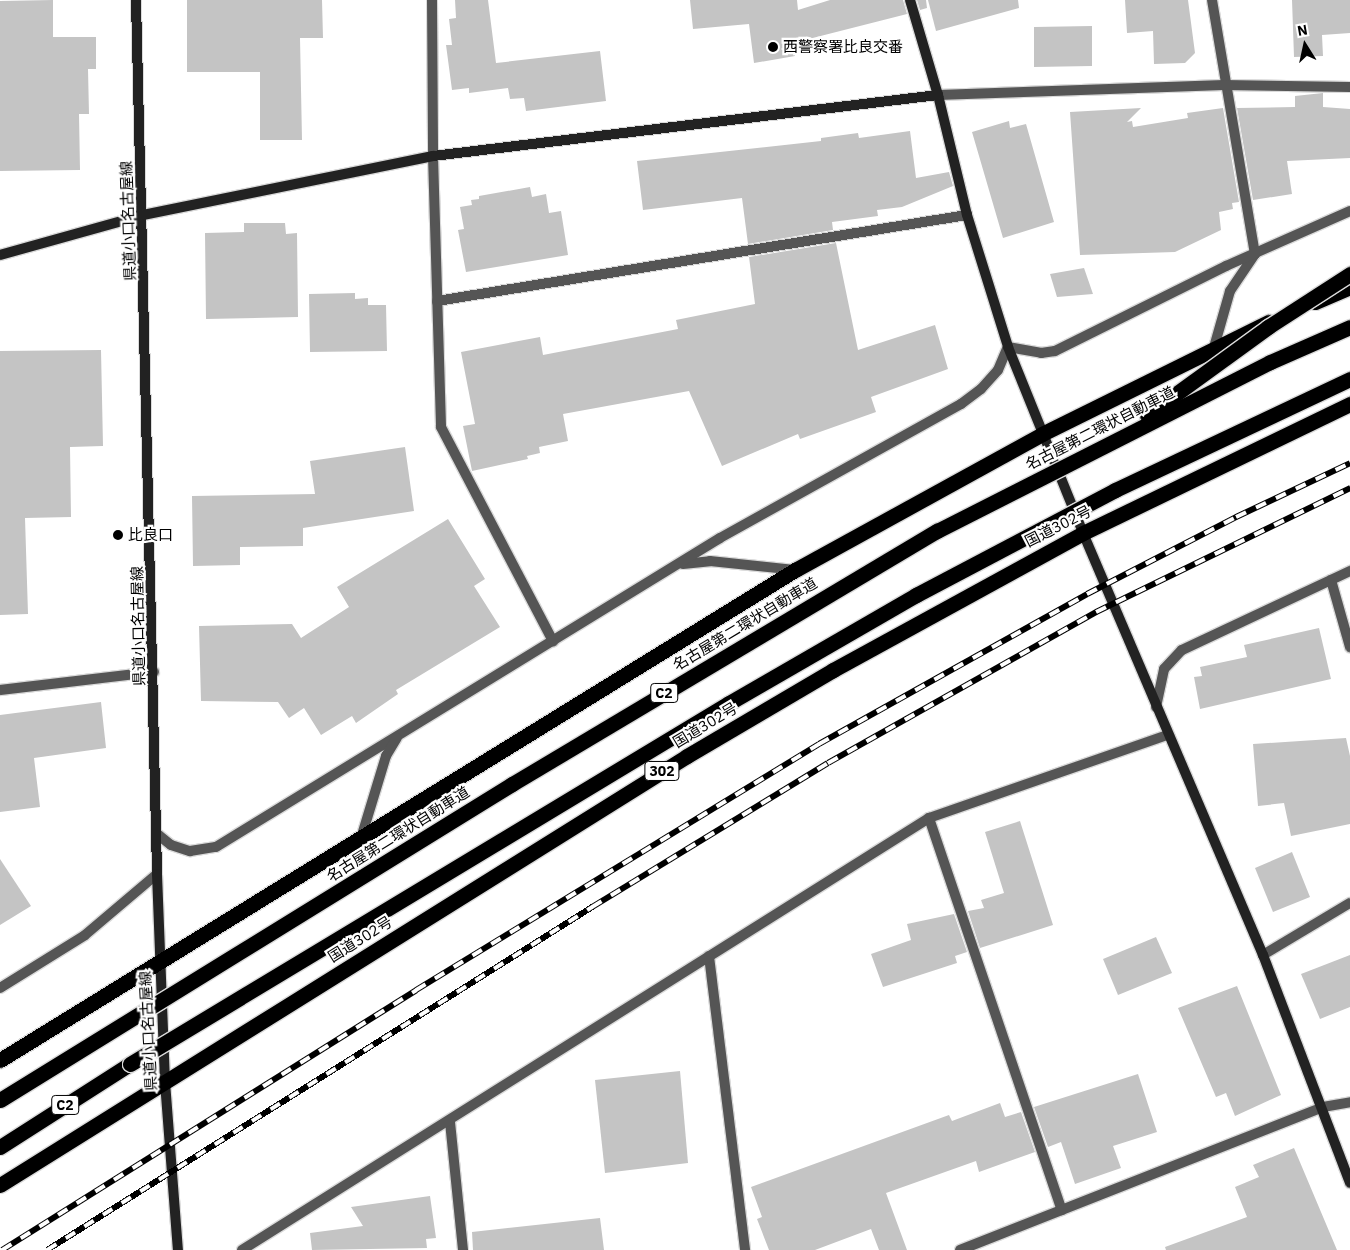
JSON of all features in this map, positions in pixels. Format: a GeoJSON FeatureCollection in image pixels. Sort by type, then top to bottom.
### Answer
{"type":"FeatureCollection","features":[{"type":"Feature","properties":{"kind":"highway"},"geometry":{"type":"LineString","coordinates":[[1109,442],[1268,327],[1350,274]]}},
{"type":"Feature","properties":{"kind":"highway"},"geometry":{"type":"LineString","coordinates":[[0,1060],[160,959],[795,570],[1042,434],[1214,347],[1350,287]]}},
{"type":"Feature","properties":{"kind":"highway","name":"名古屋第二環状自動車道"},"geometry":{"type":"LineString","coordinates":[[0,1100],[792,616],[937,530],[1270,362],[1350,327]]}},
{"type":"Feature","properties":{"kind":"highway","name":"C2"},"geometry":{"type":"LineString","coordinates":[[0,1147],[729,703],[916,595],[1115,490],[1350,379]]}},
{"type":"Feature","properties":{"kind":"highway","name":"国道302号"},"geometry":{"type":"LineString","coordinates":[[0,1185],[687,756],[953,602],[1083,532],[1350,404]]}},
{"type":"Feature","properties":{"kind":"highway"},"geometry":{"type":"LineString","coordinates":[[0,1153],[32,1126]]}},
{"type":"Feature","properties":{"kind":"street","name":"県道小口名古屋線"},"geometry":{"type":"LineString","coordinates":[[136,0],[154,672],[157,874],[165,1082],[178,1250]]}},
{"type":"Feature","properties":{"kind":"street"},"geometry":{"type":"LineString","coordinates":[[432,0],[433,156],[441,427],[553,641]]}},
{"type":"Feature","properties":{"kind":"street"},"geometry":{"type":"LineString","coordinates":[[910,0],[938,95],[967,215],[1008,347],[1042,434],[1156,707],[1263,955],[1323,1106],[1350,1183]]}},
{"type":"Feature","properties":{"kind":"street"},"geometry":{"type":"LineString","coordinates":[[1212,0],[1224,85],[1254,254],[1230,291],[1214,347]]}},
{"type":"Feature","properties":{"kind":"street"},"geometry":{"type":"LineString","coordinates":[[0,255],[143,215],[433,156],[938,95],[1224,85],[1350,87]]}},
{"type":"Feature","properties":{"kind":"street"},"geometry":{"type":"LineString","coordinates":[[1008,347],[1041,353],[1055,351],[1254,254],[1350,211]]}},
{"type":"Feature","properties":{"kind":"street"},"geometry":{"type":"LineString","coordinates":[[437,301],[967,215]]}},
{"type":"Feature","properties":{"kind":"street"},"geometry":{"type":"LineString","coordinates":[[156,833],[171,845],[190,850],[216,847],[675,566],[961,404],[982,389],[998,370],[1008,347]]}},
{"type":"Feature","properties":{"kind":"street"},"geometry":{"type":"LineString","coordinates":[[675,566],[697,561],[795,570]]}},
{"type":"Feature","properties":{"kind":"street"},"geometry":{"type":"LineString","coordinates":[[1156,707],[1159,680],[1172,658],[1182,650],[1350,571]]}},
{"type":"Feature","properties":{"kind":"street"},"geometry":{"type":"LineString","coordinates":[[1331,580],[1348,630],[1350,647]]}},
{"type":"Feature","properties":{"kind":"street"},"geometry":{"type":"LineString","coordinates":[[0,690],[154,672]]}},
{"type":"Feature","properties":{"kind":"street"},"geometry":{"type":"LineString","coordinates":[[362,835],[386,756],[400,734]]}},
{"type":"Feature","properties":{"kind":"street"},"geometry":{"type":"LineString","coordinates":[[242,1250],[450,1122],[929,818],[1168,735]]}},
{"type":"Feature","properties":{"kind":"street"},"geometry":{"type":"LineString","coordinates":[[929,818],[1062,1210]]}},
{"type":"Feature","properties":{"kind":"street"},"geometry":{"type":"LineString","coordinates":[[0,988],[85,935],[157,874]]}},
{"type":"Feature","properties":{"kind":"street"},"geometry":{"type":"LineString","coordinates":[[1263,955],[1350,903]]}},
{"type":"Feature","properties":{"kind":"street"},"geometry":{"type":"LineString","coordinates":[[709,956],[745,1250]]}},
{"type":"Feature","properties":{"kind":"street"},"geometry":{"type":"LineString","coordinates":[[960,1250],[1323,1106],[1350,1102]]}},
{"type":"Feature","properties":{"kind":"street"},"geometry":{"type":"LineString","coordinates":[[450,1122],[463,1250]]}},
{"type":"Feature","properties":{"kind":"building"},"geometry":{"type":"Polygon","coordinates":[[[53,0],[53,37],[96,37],[96,69],[88,69],[89,114],[79,114],[80,170],[0,171],[0,1],[53,0]]]}},
{"type":"Feature","properties":{"kind":"building"},"geometry":{"type":"Polygon","coordinates":[[[187,0],[322,0],[323,38],[300,38],[302,140],[260,140],[260,72],[187,72],[187,0]]]}},
{"type":"Feature","properties":{"kind":"building"},"geometry":{"type":"Polygon","coordinates":[[[455,0],[488,0],[496,63],[600,51],[606,101],[526,111],[524,98],[510,99],[508,88],[469,93],[469,88],[452,90],[446,45],[452,45],[449,19],[456,18],[455,0]]]}},
{"type":"Feature","properties":{"kind":"building"},"geometry":{"type":"Polygon","coordinates":[[[690,0],[797,0],[798,10],[830,0],[903,0],[907,14],[793,43],[795,56],[754,63],[749,24],[693,29],[690,0]]]}},
{"type":"Feature","properties":{"kind":"building"},"geometry":{"type":"Polygon","coordinates":[[[917,0],[926,0],[927,8],[920,10],[917,0]]]}},
{"type":"Feature","properties":{"kind":"building"},"geometry":{"type":"Polygon","coordinates":[[[928,0],[1018,0],[1019,8],[936,31],[928,0]]]}},
{"type":"Feature","properties":{"kind":"building"},"geometry":{"type":"Polygon","coordinates":[[[1125,0],[1188,0],[1195,53],[1185,63],[1154,64],[1153,31],[1127,33],[1125,0]]]}},
{"type":"Feature","properties":{"kind":"building"},"geometry":{"type":"Polygon","coordinates":[[[1292,0],[1350,0],[1350,33],[1322,35],[1323,56],[1294,57],[1292,0]]]}},
{"type":"Feature","properties":{"kind":"building"},"geometry":{"type":"Polygon","coordinates":[[[1092,26],[1092,66],[1034,67],[1034,27],[1092,26]]]}},
{"type":"Feature","properties":{"kind":"building"},"geometry":{"type":"Polygon","coordinates":[[[1323,93],[1323,107],[1350,109],[1350,158],[1287,161],[1292,194],[1253,200],[1237,108],[1295,107],[1295,96],[1323,93]]]}},
{"type":"Feature","properties":{"kind":"building"},"geometry":{"type":"Polygon","coordinates":[[[1141,108],[1127,122],[1132,121],[1133,127],[1188,118],[1187,113],[1223,108],[1239,202],[1232,203],[1233,209],[1219,212],[1221,230],[1175,252],[1080,255],[1070,112],[1141,108]]]}},
{"type":"Feature","properties":{"kind":"building"},"geometry":{"type":"Polygon","coordinates":[[[1009,121],[1010,128],[1026,124],[1054,222],[1003,238],[972,132],[1009,121]]]}},
{"type":"Feature","properties":{"kind":"building"},"geometry":{"type":"Polygon","coordinates":[[[910,131],[916,178],[949,172],[953,186],[902,207],[877,210],[878,216],[832,222],[833,230],[748,244],[742,198],[643,210],[637,161],[821,141],[821,138],[858,133],[859,138],[910,131]]]}},
{"type":"Feature","properties":{"kind":"building"},"geometry":{"type":"Polygon","coordinates":[[[530,187],[532,197],[546,194],[549,213],[561,211],[568,255],[466,272],[458,230],[464,229],[460,207],[472,205],[471,200],[479,199],[479,196],[530,187]]]}},
{"type":"Feature","properties":{"kind":"building"},"geometry":{"type":"Polygon","coordinates":[[[244,223],[285,223],[286,234],[297,233],[298,317],[206,319],[205,233],[244,232],[244,223]]]}},
{"type":"Feature","properties":{"kind":"building"},"geometry":{"type":"Polygon","coordinates":[[[836,243],[858,350],[935,325],[948,369],[871,397],[876,412],[800,439],[798,434],[722,466],[689,391],[563,414],[568,441],[539,447],[540,453],[527,456],[528,459],[472,471],[463,426],[475,424],[461,352],[540,337],[543,355],[678,329],[676,320],[755,304],[749,257],[836,243]]]}},
{"type":"Feature","properties":{"kind":"building"},"geometry":{"type":"Polygon","coordinates":[[[1084,268],[1093,294],[1057,297],[1050,274],[1084,268]]]}},
{"type":"Feature","properties":{"kind":"building"},"geometry":{"type":"Polygon","coordinates":[[[355,293],[355,299],[368,298],[368,305],[386,305],[387,351],[310,352],[309,294],[355,293]]]}},
{"type":"Feature","properties":{"kind":"building"},"geometry":{"type":"Polygon","coordinates":[[[101,350],[103,446],[70,447],[71,517],[25,518],[28,614],[0,615],[0,351],[101,350]]]}},
{"type":"Feature","properties":{"kind":"building"},"geometry":{"type":"Polygon","coordinates":[[[405,447],[414,511],[303,528],[303,546],[240,547],[240,565],[193,566],[192,496],[315,494],[310,461],[405,447]]]}},
{"type":"Feature","properties":{"kind":"building"},"geometry":{"type":"Polygon","coordinates":[[[448,519],[485,579],[474,586],[500,627],[396,690],[398,694],[356,723],[352,716],[321,735],[304,708],[289,718],[278,702],[201,701],[199,626],[292,624],[301,638],[349,607],[337,587],[448,519]]]}},
{"type":"Feature","properties":{"kind":"building"},"geometry":{"type":"Polygon","coordinates":[[[1319,628],[1331,679],[1200,709],[1194,677],[1202,676],[1200,667],[1247,657],[1244,645],[1319,628]]]}},
{"type":"Feature","properties":{"kind":"building"},"geometry":{"type":"Polygon","coordinates":[[[101,702],[106,748],[34,758],[40,807],[0,812],[0,715],[101,702]]]}},
{"type":"Feature","properties":{"kind":"building"},"geometry":{"type":"Polygon","coordinates":[[[1346,738],[1350,756],[1350,824],[1291,836],[1284,803],[1258,806],[1253,744],[1346,738]]]}},
{"type":"Feature","properties":{"kind":"building"},"geometry":{"type":"Polygon","coordinates":[[[1020,821],[1053,925],[980,948],[968,911],[984,908],[981,900],[1004,893],[985,832],[1020,821]]]}},
{"type":"Feature","properties":{"kind":"building"},"geometry":{"type":"Polygon","coordinates":[[[1292,852],[1310,897],[1273,912],[1255,868],[1292,852]]]}},
{"type":"Feature","properties":{"kind":"building"},"geometry":{"type":"Polygon","coordinates":[[[0,859],[31,906],[0,925],[0,859]]]}},
{"type":"Feature","properties":{"kind":"building"},"geometry":{"type":"Polygon","coordinates":[[[954,914],[967,952],[955,956],[957,963],[883,987],[871,954],[911,940],[907,924],[954,914]]]}},
{"type":"Feature","properties":{"kind":"building"},"geometry":{"type":"Polygon","coordinates":[[[1156,937],[1172,973],[1118,995],[1103,959],[1156,937]]]}},
{"type":"Feature","properties":{"kind":"building"},"geometry":{"type":"Polygon","coordinates":[[[1350,955],[1350,1007],[1320,1019],[1301,974],[1350,955]]]}},
{"type":"Feature","properties":{"kind":"building"},"geometry":{"type":"Polygon","coordinates":[[[1237,986],[1281,1095],[1235,1116],[1226,1093],[1216,1097],[1178,1008],[1237,986]]]}},
{"type":"Feature","properties":{"kind":"building"},"geometry":{"type":"Polygon","coordinates":[[[680,1071],[688,1163],[605,1173],[595,1080],[680,1071]]]}},
{"type":"Feature","properties":{"kind":"building"},"geometry":{"type":"Polygon","coordinates":[[[1138,1074],[1157,1132],[1113,1146],[1121,1168],[1075,1184],[1061,1142],[1048,1147],[1034,1107],[1138,1074]]]}},
{"type":"Feature","properties":{"kind":"building"},"geometry":{"type":"Polygon","coordinates":[[[1000,1103],[1005,1117],[1021,1112],[1035,1152],[979,1172],[976,1161],[886,1193],[907,1250],[879,1250],[871,1229],[815,1250],[769,1250],[757,1219],[762,1217],[751,1187],[949,1115],[952,1121],[1000,1103]]]}},
{"type":"Feature","properties":{"kind":"building"},"geometry":{"type":"Polygon","coordinates":[[[1294,1148],[1337,1250],[1166,1250],[1165,1247],[1247,1217],[1235,1187],[1259,1177],[1253,1165],[1294,1148]]]}},
{"type":"Feature","properties":{"kind":"building"},"geometry":{"type":"Polygon","coordinates":[[[430,1196],[436,1238],[426,1239],[427,1248],[312,1250],[310,1233],[363,1226],[351,1207],[430,1196]]]}},
{"type":"Feature","properties":{"kind":"building"},"geometry":{"type":"Polygon","coordinates":[[[600,1218],[604,1250],[473,1250],[472,1232],[600,1218]]]}},
{"type":"Feature","properties":{"kind":"railway"},"geometry":{"type":"LineString","coordinates":[[2,1250],[416,990],[819,744],[1087,594],[1236,517],[1350,463]]}},
{"type":"Feature","properties":{"kind":"railway"},"geometry":{"type":"LineString","coordinates":[[47,1250],[592,907],[828,763],[1096,612],[1350,488]]}},
{"type":"Feature","properties":{"kind":"place","name":"西警察署比良交番"},"geometry":{"type":"Point","coordinates":[773,47]}},
{"type":"Feature","properties":{"kind":"place","name":"比良口"},"geometry":{"type":"Point","coordinates":[118,535]}}]}
